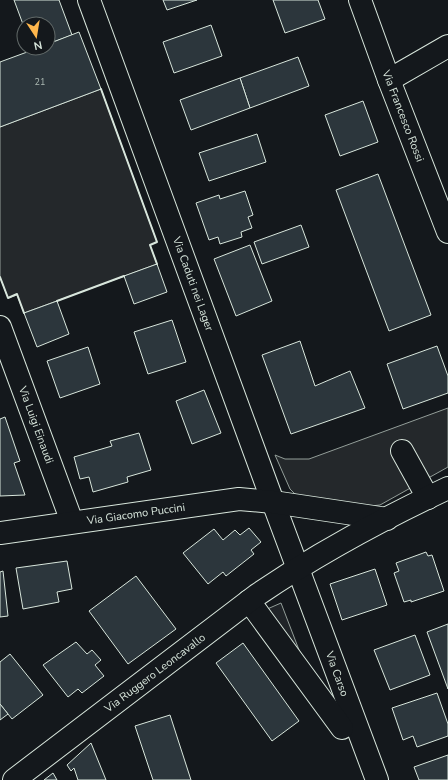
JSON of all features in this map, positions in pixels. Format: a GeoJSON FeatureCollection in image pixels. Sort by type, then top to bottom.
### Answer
{"type":"FeatureCollection","features":[{"type":"Feature","properties":{"kind":"street","name":"Via Caduti nei Lager"},"geometry":{"type":"LineString","coordinates":[[89,0],[298,568]]}},
{"type":"Feature","properties":{"kind":"street","name":"Via Francesco Rossi"},"geometry":{"type":"LineString","coordinates":[[360,0],[389,80],[448,232]]}},
{"type":"Feature","properties":{"kind":"street"},"geometry":{"type":"LineString","coordinates":[[389,80],[448,46]]}},
{"type":"Feature","properties":{"kind":"street","name":"Via Luigi Einaudi"},"geometry":{"type":"LineString","coordinates":[[0,327],[72,522]]}},
{"type":"Feature","properties":{"kind":"street"},"geometry":{"type":"LineString","coordinates":[[402,451],[428,498]]}},
{"type":"Feature","properties":{"kind":"street","name":"Via Ruggero Leoncavallo"},"geometry":{"type":"LineString","coordinates":[[14,780],[249,601],[298,568],[387,519],[448,488]]}},
{"type":"Feature","properties":{"kind":"street","name":"Via Giacomo Puccini"},"geometry":{"type":"LineString","coordinates":[[0,533],[239,499],[273,502],[387,519]]}},
{"type":"Feature","properties":{"kind":"street","name":"Via Carso"},"geometry":{"type":"LineString","coordinates":[[298,568],[377,780]]}},
{"type":"Feature","properties":{"kind":"street"},"geometry":{"type":"LineString","coordinates":[[249,601],[342,728]]}},
{"type":"Feature","properties":{"kind":"shaded area"},"geometry":{"type":"Polygon","coordinates":[[[101,89],[157,242],[150,245],[157,264],[24,313],[17,295],[8,298],[0,277],[0,127],[101,89]]]}},
{"type":"Feature","properties":{"kind":"shaded area"},"geometry":{"type":"Polygon","coordinates":[[[448,408],[448,467],[380,505],[371,506],[295,494],[290,489],[275,455],[285,459],[309,459],[448,408]]]}},
{"type":"Feature","properties":{"kind":"shaded area"},"geometry":{"type":"Polygon","coordinates":[[[281,603],[304,663],[265,610],[281,603]]]}},
{"type":"Feature","properties":{"kind":"building"},"geometry":{"type":"Polygon","coordinates":[[[14,0],[59,0],[72,35],[56,41],[56,16],[20,16],[14,0]]]}},
{"type":"Feature","properties":{"kind":"building"},"geometry":{"type":"Polygon","coordinates":[[[163,0],[197,0],[167,10],[163,0]]]}},
{"type":"Feature","properties":{"kind":"building"},"geometry":{"type":"Polygon","coordinates":[[[273,0],[318,0],[325,19],[285,33],[273,0]]]}},
{"type":"Feature","properties":{"kind":"building"},"geometry":{"type":"Polygon","coordinates":[[[211,25],[222,56],[174,73],[163,42],[211,25]]]}},
{"type":"Feature","properties":{"kind":"building"},"geometry":{"type":"Polygon","coordinates":[[[79,32],[101,89],[0,127],[0,62],[16,56],[56,56],[56,41],[79,32]]]}},
{"type":"Feature","properties":{"kind":"building"},"geometry":{"type":"Polygon","coordinates":[[[298,57],[309,86],[250,108],[240,78],[298,57]]]}},
{"type":"Feature","properties":{"kind":"building"},"geometry":{"type":"Polygon","coordinates":[[[240,78],[250,108],[191,130],[180,100],[240,78]]]}},
{"type":"Feature","properties":{"kind":"building"},"geometry":{"type":"Polygon","coordinates":[[[363,101],[378,142],[340,156],[325,115],[363,101]]]}},
{"type":"Feature","properties":{"kind":"building"},"geometry":{"type":"Polygon","coordinates":[[[257,134],[266,162],[209,181],[199,153],[257,134]]]}},
{"type":"Feature","properties":{"kind":"building"},"geometry":{"type":"Polygon","coordinates":[[[378,174],[431,315],[389,331],[336,190],[378,174]]]}},
{"type":"Feature","properties":{"kind":"building"},"geometry":{"type":"Polygon","coordinates":[[[245,191],[253,215],[248,217],[252,228],[241,232],[242,237],[220,244],[218,237],[209,240],[196,203],[219,195],[220,199],[245,191]]]}},
{"type":"Feature","properties":{"kind":"building"},"geometry":{"type":"Polygon","coordinates":[[[301,225],[309,247],[262,264],[254,242],[301,225]]]}},
{"type":"Feature","properties":{"kind":"building"},"geometry":{"type":"Polygon","coordinates":[[[250,245],[272,301],[236,316],[214,259],[250,245]]]}},
{"type":"Feature","properties":{"kind":"building"},"geometry":{"type":"Polygon","coordinates":[[[157,264],[167,292],[134,304],[124,276],[157,264]]]}},
{"type":"Feature","properties":{"kind":"building"},"geometry":{"type":"Polygon","coordinates":[[[57,301],[69,334],[37,347],[24,313],[57,301]]]}},
{"type":"Feature","properties":{"kind":"building"},"geometry":{"type":"Polygon","coordinates":[[[172,320],[186,362],[148,374],[134,332],[172,320]]]}},
{"type":"Feature","properties":{"kind":"building"},"geometry":{"type":"Polygon","coordinates":[[[300,341],[315,386],[350,371],[365,408],[291,434],[262,355],[300,341]]]}},
{"type":"Feature","properties":{"kind":"building"},"geometry":{"type":"Polygon","coordinates":[[[437,346],[448,376],[448,393],[403,409],[387,364],[437,346]]]}},
{"type":"Feature","properties":{"kind":"building"},"geometry":{"type":"Polygon","coordinates":[[[88,347],[100,384],[60,398],[47,361],[88,347]]]}},
{"type":"Feature","properties":{"kind":"building"},"geometry":{"type":"Polygon","coordinates":[[[204,390],[221,433],[192,444],[176,401],[204,390]]]}},
{"type":"Feature","properties":{"kind":"building"},"geometry":{"type":"Polygon","coordinates":[[[5,417],[20,461],[14,463],[25,495],[0,496],[0,419],[5,417]]]}},
{"type":"Feature","properties":{"kind":"building"},"geometry":{"type":"Polygon","coordinates":[[[139,433],[151,470],[127,477],[128,482],[93,492],[89,477],[80,479],[74,457],[112,446],[110,441],[139,433]]]}},
{"type":"Feature","properties":{"kind":"building"},"geometry":{"type":"Polygon","coordinates":[[[249,528],[261,542],[251,550],[254,554],[226,576],[223,572],[208,584],[183,553],[214,529],[223,540],[235,530],[240,535],[249,528]]]}},
{"type":"Feature","properties":{"kind":"building"},"geometry":{"type":"Polygon","coordinates":[[[426,552],[428,556],[432,555],[444,591],[411,602],[411,600],[404,602],[394,573],[399,571],[396,563],[426,552]]]}},
{"type":"Feature","properties":{"kind":"building"},"geometry":{"type":"Polygon","coordinates":[[[67,561],[72,589],[57,592],[59,602],[23,609],[16,568],[67,561]]]}},
{"type":"Feature","properties":{"kind":"building"},"geometry":{"type":"Polygon","coordinates":[[[375,569],[387,605],[342,620],[330,584],[375,569]]]}},
{"type":"Feature","properties":{"kind":"building"},"geometry":{"type":"Polygon","coordinates":[[[3,571],[8,616],[0,617],[0,572],[3,571]]]}},
{"type":"Feature","properties":{"kind":"building"},"geometry":{"type":"Polygon","coordinates":[[[136,576],[176,629],[128,664],[89,611],[136,576]]]}},
{"type":"Feature","properties":{"kind":"building"},"geometry":{"type":"Polygon","coordinates":[[[448,624],[448,689],[427,632],[448,624]]]}},
{"type":"Feature","properties":{"kind":"building"},"geometry":{"type":"Polygon","coordinates":[[[415,635],[430,675],[390,690],[374,650],[415,635]]]}},
{"type":"Feature","properties":{"kind":"building"},"geometry":{"type":"Polygon","coordinates":[[[76,642],[87,654],[92,650],[101,660],[95,665],[104,676],[82,693],[78,689],[68,697],[43,665],[76,642]]]}},
{"type":"Feature","properties":{"kind":"building"},"geometry":{"type":"Polygon","coordinates":[[[243,643],[299,721],[272,741],[216,663],[243,643]]]}},
{"type":"Feature","properties":{"kind":"building"},"geometry":{"type":"Polygon","coordinates":[[[10,654],[43,695],[12,719],[0,704],[0,662],[10,654]]]}},
{"type":"Feature","properties":{"kind":"building"},"geometry":{"type":"Polygon","coordinates":[[[437,693],[448,724],[448,736],[417,747],[413,736],[403,740],[392,708],[437,693]]]}},
{"type":"Feature","properties":{"kind":"building"},"geometry":{"type":"Polygon","coordinates":[[[0,704],[8,714],[0,720],[0,704]]]}},
{"type":"Feature","properties":{"kind":"building"},"geometry":{"type":"Polygon","coordinates":[[[170,715],[191,780],[153,780],[135,726],[170,715]]]}},
{"type":"Feature","properties":{"kind":"building"},"geometry":{"type":"Polygon","coordinates":[[[91,743],[106,780],[78,780],[74,768],[71,771],[67,765],[91,743]]]}},
{"type":"Feature","properties":{"kind":"building"},"geometry":{"type":"Polygon","coordinates":[[[448,755],[448,780],[419,780],[414,767],[448,755]]]}},
{"type":"Feature","properties":{"kind":"building"},"geometry":{"type":"Polygon","coordinates":[[[53,773],[57,780],[44,780],[53,773]]]}},
{"type":"Feature","properties":{"kind":"wall"},"geometry":{"type":"LineString","coordinates":[[101,89],[157,242],[150,245],[157,264]]}},
{"type":"Feature","properties":{"kind":"wall"},"geometry":{"type":"LineString","coordinates":[[57,301],[124,276]]}},
{"type":"Feature","properties":{"kind":"wall"},"geometry":{"type":"LineString","coordinates":[[0,277],[8,298],[17,294],[24,313]]}}]}
